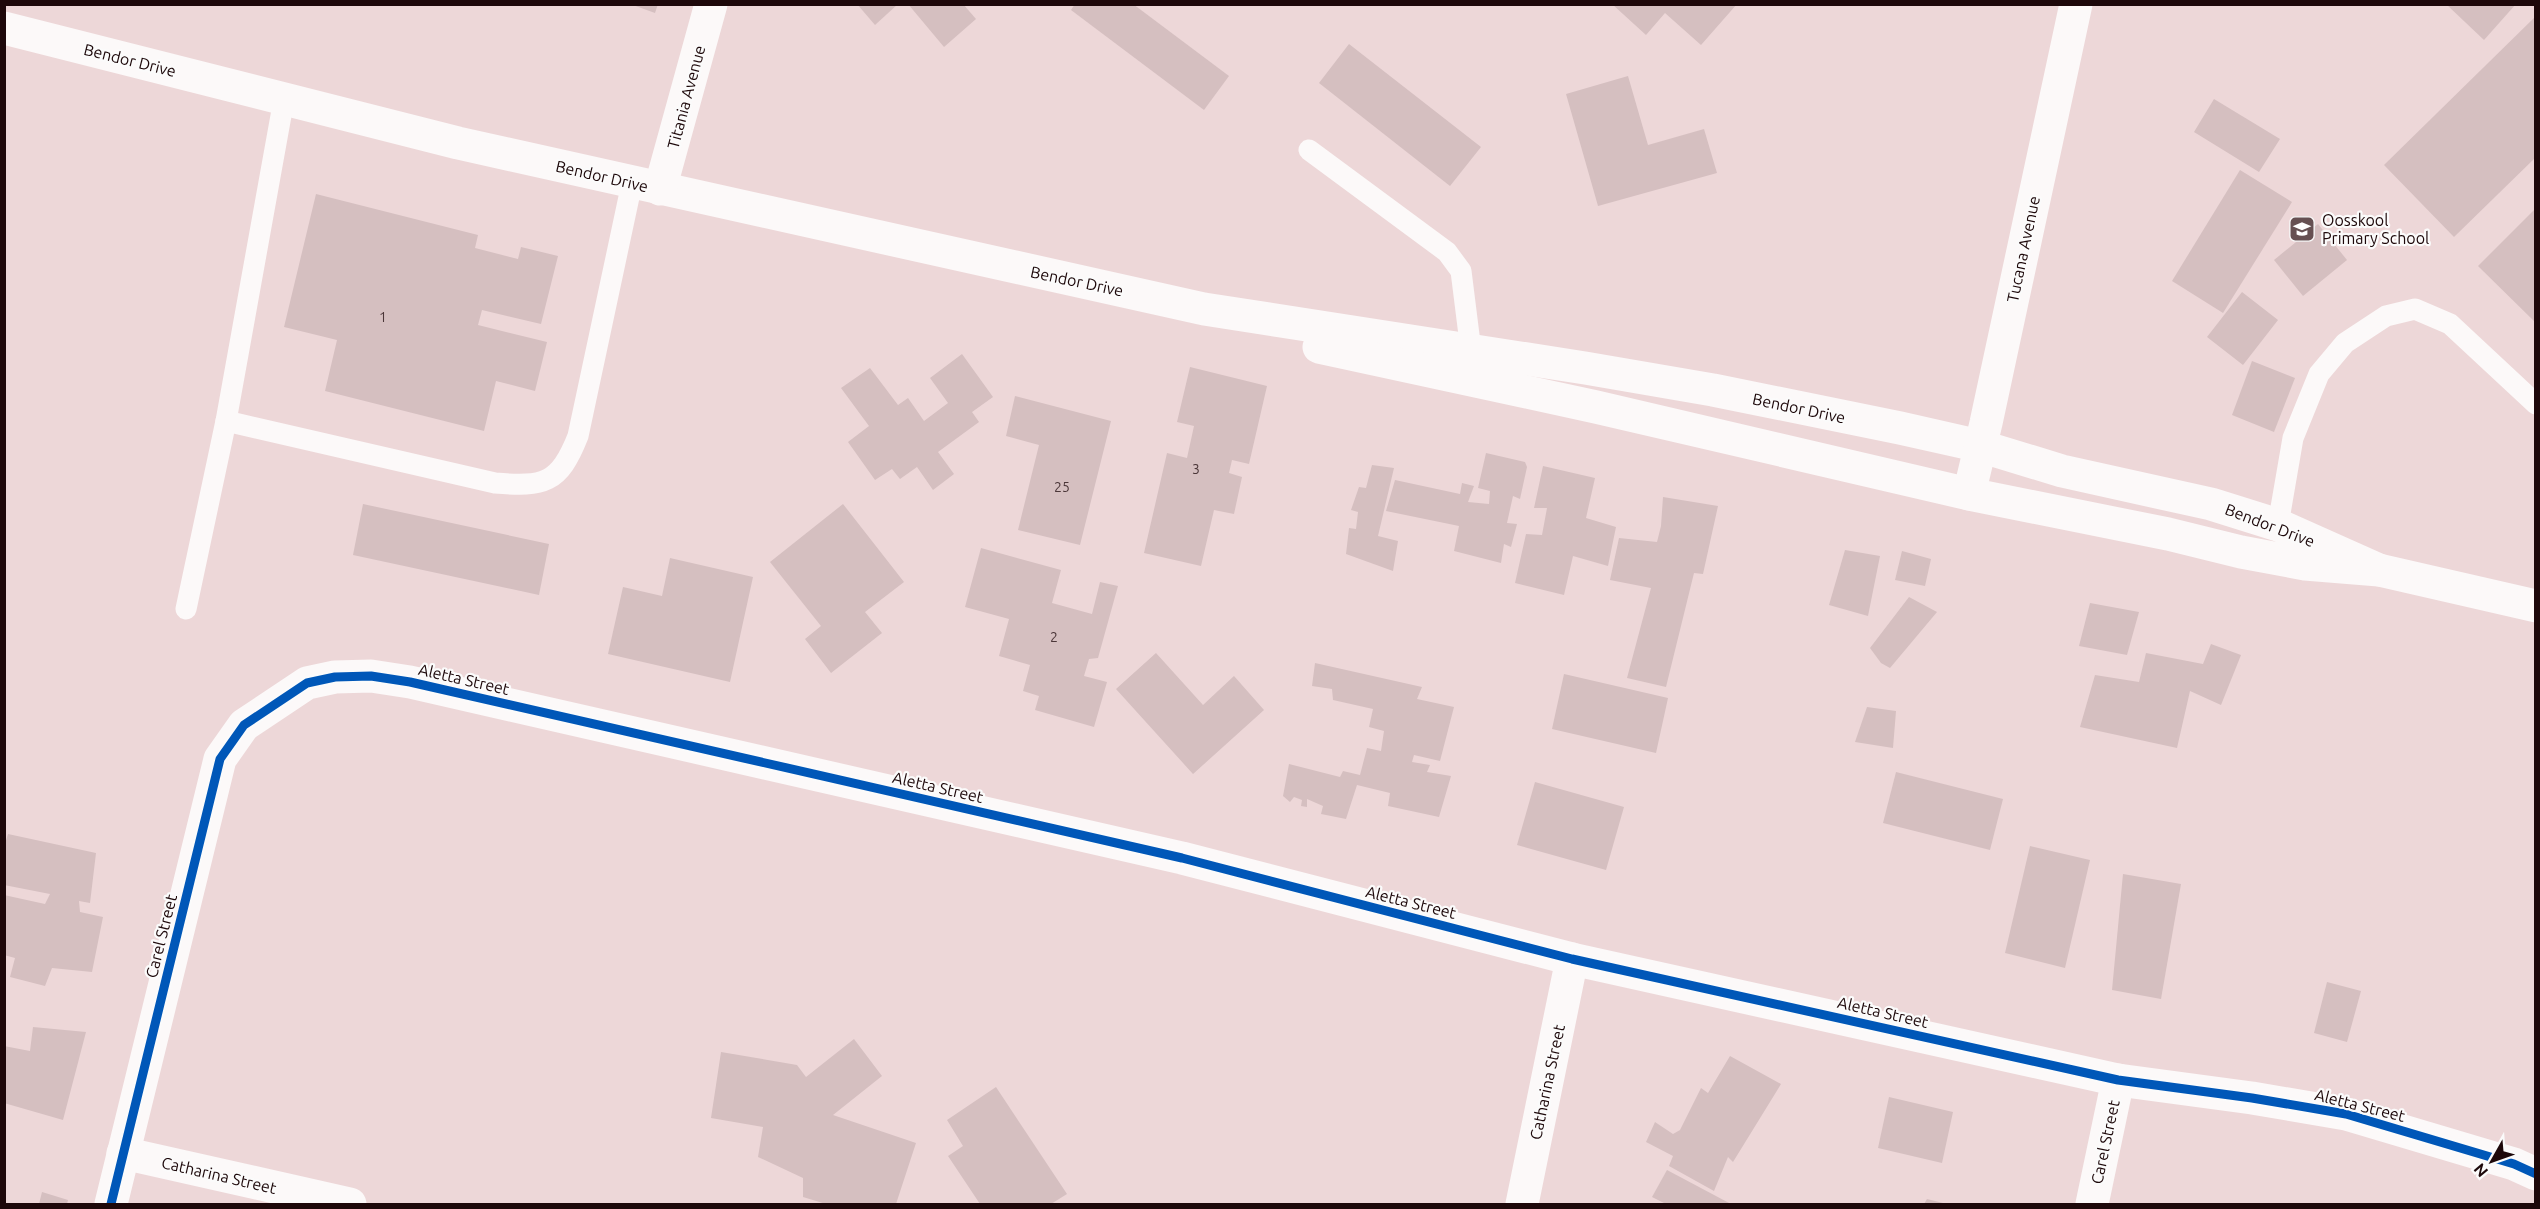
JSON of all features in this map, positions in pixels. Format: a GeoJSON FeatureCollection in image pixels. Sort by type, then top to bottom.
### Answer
{"type":"FeatureCollection","features":[{"type":"Feature","properties":{"kind":"street","name":"Titania Avenue"},"geometry":{"type":"LineString","coordinates":[[646,186],[711,4]]}},
{"type":"Feature","properties":{"kind":"street","name":"Tucana Avenue"},"geometry":{"type":"LineString","coordinates":[[1969,494],[2076,4]]}},
{"type":"Feature","properties":{"kind":"street","name":"Bendor Drive"},"geometry":{"type":"LineString","coordinates":[[13,21],[284,99],[458,143],[1204,309],[1713,390],[1980,446],[2062,471],[2211,504],[2278,525],[2379,570]]}},
{"type":"Feature","properties":{"kind":"street","name":"Bendor Drive"},"geometry":{"type":"LineString","coordinates":[[1204,309],[1258,332],[1314,346],[1630,415],[1969,494],[2305,564],[2379,570],[2535,606]]}},
{"type":"Feature","properties":{"kind":"street","name":"Aletta Street"},"geometry":{"type":"LineString","coordinates":[[280,699],[307,683],[335,677],[371,676],[410,682],[1182,858],[1572,958],[2118,1080],[2252,1098],[2346,1114],[2514,1164],[2535,1174]]}},
{"type":"Feature","properties":{"kind":"street","name":"Carel Street"},"geometry":{"type":"LineString","coordinates":[[111,1204],[220,759],[244,725],[280,699]]}},
{"type":"Feature","properties":{"kind":"street","name":"Catharina Street"},"geometry":{"type":"LineString","coordinates":[[1522,1204],[1572,958]]}},
{"type":"Feature","properties":{"kind":"street","name":"Carel Street"},"geometry":{"type":"LineString","coordinates":[[2092,1204],[2118,1080]]}},
{"type":"Feature","properties":{"kind":"street","name":"Catharina Street"},"geometry":{"type":"LineString","coordinates":[[123,1153],[350,1204]]}},
{"type":"Feature","properties":{"kind":"lane"},"geometry":{"type":"LineString","coordinates":[[186,609],[225,421],[284,99]]}},
{"type":"Feature","properties":{"kind":"lane"},"geometry":{"type":"LineString","coordinates":[[1310,150],[1447,252],[1461,271],[1472,351]]}},
{"type":"Feature","properties":{"kind":"lane"},"geometry":{"type":"LineString","coordinates":[[225,421],[495,483],[531,486],[555,475],[568,461],[578,436],[646,186]]}},
{"type":"Feature","properties":{"kind":"lane"},"geometry":{"type":"LineString","coordinates":[[2278,525],[2293,438],[2319,374],[2345,343],[2386,316],[2415,309],[2450,324],[2535,404]]}},
{"type":"Feature","properties":{"kind":"building"},"geometry":{"type":"Polygon","coordinates":[[[630,4],[658,4],[655,13],[630,4]]]}},
{"type":"Feature","properties":{"kind":"building"},"geometry":{"type":"Polygon","coordinates":[[[857,4],[898,4],[875,25],[857,4]]]}},
{"type":"Feature","properties":{"kind":"building"},"geometry":{"type":"Polygon","coordinates":[[[908,4],[963,4],[976,19],[944,47],[908,4]]]}},
{"type":"Feature","properties":{"kind":"building"},"geometry":{"type":"Polygon","coordinates":[[[1075,4],[1133,4],[1229,76],[1204,110],[1071,10],[1075,4]]]}},
{"type":"Feature","properties":{"kind":"building"},"geometry":{"type":"Polygon","coordinates":[[[1612,4],[1737,4],[1701,45],[1665,13],[1646,35],[1612,4]]]}},
{"type":"Feature","properties":{"kind":"building"},"geometry":{"type":"Polygon","coordinates":[[[2446,4],[2516,4],[2484,40],[2446,4]]]}},
{"type":"Feature","properties":{"kind":"building"},"geometry":{"type":"Polygon","coordinates":[[[2536,16],[2536,157],[2454,237],[2384,165],[2536,16]]]}},
{"type":"Feature","properties":{"kind":"building"},"geometry":{"type":"Polygon","coordinates":[[[1349,44],[1481,147],[1450,186],[1319,83],[1349,44]]]}},
{"type":"Feature","properties":{"kind":"building"},"geometry":{"type":"Polygon","coordinates":[[[1628,76],[1648,145],[1704,129],[1717,173],[1598,206],[1566,94],[1628,76]]]}},
{"type":"Feature","properties":{"kind":"building"},"geometry":{"type":"Polygon","coordinates":[[[2214,99],[2280,139],[2259,172],[2194,132],[2214,99]]]}},
{"type":"Feature","properties":{"kind":"building"},"geometry":{"type":"Polygon","coordinates":[[[2240,170],[2292,202],[2223,313],[2172,281],[2240,170]]]}},
{"type":"Feature","properties":{"kind":"building"},"geometry":{"type":"Polygon","coordinates":[[[316,194],[478,235],[475,248],[518,259],[521,247],[558,256],[541,324],[482,310],[478,325],[547,342],[535,391],[496,381],[484,431],[325,391],[337,340],[284,327],[316,194]]]}},
{"type":"Feature","properties":{"kind":"building"},"geometry":{"type":"Polygon","coordinates":[[[2536,208],[2536,323],[2478,266],[2536,208]]]}},
{"type":"Feature","properties":{"kind":"building"},"geometry":{"type":"Polygon","coordinates":[[[2318,224],[2347,260],[2303,296],[2274,260],[2318,224]]]}},
{"type":"Feature","properties":{"kind":"building"},"geometry":{"type":"Polygon","coordinates":[[[2242,292],[2278,320],[2243,365],[2207,337],[2242,292]]]}},
{"type":"Feature","properties":{"kind":"building"},"geometry":{"type":"Polygon","coordinates":[[[962,354],[993,397],[972,412],[979,422],[938,452],[954,474],[933,490],[917,467],[900,479],[892,469],[875,480],[848,442],[869,426],[841,388],[870,368],[898,405],[908,398],[924,421],[948,403],[930,378],[962,354]]]}},
{"type":"Feature","properties":{"kind":"building"},"geometry":{"type":"Polygon","coordinates":[[[2252,361],[2295,378],[2274,432],[2232,415],[2252,361]]]}},
{"type":"Feature","properties":{"kind":"building"},"geometry":{"type":"Polygon","coordinates":[[[1190,367],[1267,386],[1249,464],[1232,460],[1229,473],[1242,477],[1234,514],[1214,510],[1201,566],[1144,553],[1167,453],[1187,458],[1194,426],[1177,422],[1190,367]]]}},
{"type":"Feature","properties":{"kind":"building"},"geometry":{"type":"Polygon","coordinates":[[[1015,396],[1111,421],[1080,545],[1018,530],[1039,445],[1006,436],[1015,396]]]}},
{"type":"Feature","properties":{"kind":"building"},"geometry":{"type":"Polygon","coordinates":[[[1486,453],[1525,462],[1527,467],[1520,499],[1513,496],[1507,523],[1517,524],[1511,547],[1504,544],[1501,563],[1454,551],[1459,526],[1386,511],[1395,480],[1460,494],[1462,483],[1474,486],[1468,502],[1489,504],[1490,491],[1478,488],[1486,453]]]}},
{"type":"Feature","properties":{"kind":"building"},"geometry":{"type":"Polygon","coordinates":[[[1372,465],[1394,468],[1378,536],[1398,541],[1393,571],[1346,554],[1349,528],[1356,529],[1358,512],[1351,510],[1359,487],[1366,488],[1372,465]]]}},
{"type":"Feature","properties":{"kind":"building"},"geometry":{"type":"Polygon","coordinates":[[[1543,466],[1595,478],[1586,518],[1616,527],[1608,566],[1573,556],[1564,595],[1515,583],[1526,534],[1542,535],[1547,508],[1534,508],[1543,466]]]}},
{"type":"Feature","properties":{"kind":"building"},"geometry":{"type":"Polygon","coordinates":[[[1663,497],[1718,506],[1703,574],[1694,573],[1666,687],[1627,678],[1651,588],[1610,580],[1619,538],[1657,542],[1661,526],[1663,497]]]}},
{"type":"Feature","properties":{"kind":"building"},"geometry":{"type":"Polygon","coordinates":[[[363,504],[549,544],[539,595],[353,555],[363,504]]]}},
{"type":"Feature","properties":{"kind":"building"},"geometry":{"type":"Polygon","coordinates":[[[843,504],[904,582],[865,612],[882,633],[831,673],[805,639],[821,626],[770,562],[843,504]]]}},
{"type":"Feature","properties":{"kind":"building"},"geometry":{"type":"Polygon","coordinates":[[[981,548],[1061,570],[1052,603],[1092,614],[1100,582],[1118,586],[1098,658],[1089,659],[1084,676],[1107,682],[1094,727],[1035,710],[1039,696],[1023,691],[1030,665],[999,656],[1009,619],[965,607],[981,548]]]}},
{"type":"Feature","properties":{"kind":"building"},"geometry":{"type":"Polygon","coordinates":[[[1845,550],[1880,556],[1868,616],[1829,605],[1845,550]]]}},
{"type":"Feature","properties":{"kind":"building"},"geometry":{"type":"Polygon","coordinates":[[[1902,551],[1931,559],[1925,586],[1895,580],[1902,551]]]}},
{"type":"Feature","properties":{"kind":"building"},"geometry":{"type":"Polygon","coordinates":[[[670,558],[753,577],[730,682],[608,654],[623,587],[662,596],[670,558]]]}},
{"type":"Feature","properties":{"kind":"building"},"geometry":{"type":"Polygon","coordinates":[[[1909,597],[1937,612],[1890,668],[1881,663],[1870,648],[1909,597]]]}},
{"type":"Feature","properties":{"kind":"building"},"geometry":{"type":"Polygon","coordinates":[[[2090,603],[2139,612],[2127,655],[2079,646],[2090,603]]]}},
{"type":"Feature","properties":{"kind":"building"},"geometry":{"type":"Polygon","coordinates":[[[2211,644],[2241,655],[2221,705],[2190,691],[2177,748],[2080,727],[2095,675],[2139,682],[2146,653],[2203,664],[2211,644]]]}},
{"type":"Feature","properties":{"kind":"building"},"geometry":{"type":"Polygon","coordinates":[[[1156,653],[1203,705],[1234,676],[1264,710],[1193,774],[1116,689],[1156,653]]]}},
{"type":"Feature","properties":{"kind":"building"},"geometry":{"type":"Polygon","coordinates":[[[1315,663],[1422,687],[1417,699],[1454,707],[1440,761],[1414,755],[1412,762],[1430,765],[1427,772],[1451,776],[1439,817],[1388,806],[1390,793],[1357,785],[1346,819],[1321,814],[1323,806],[1307,799],[1307,807],[1301,806],[1302,800],[1294,797],[1290,802],[1283,796],[1289,764],[1340,777],[1343,771],[1360,775],[1367,748],[1381,751],[1384,731],[1369,727],[1373,709],[1333,700],[1332,689],[1312,686],[1315,663]]]}},
{"type":"Feature","properties":{"kind":"building"},"geometry":{"type":"Polygon","coordinates":[[[1564,674],[1668,698],[1656,753],[1552,729],[1564,674]]]}},
{"type":"Feature","properties":{"kind":"building"},"geometry":{"type":"Polygon","coordinates":[[[1867,707],[1896,711],[1893,748],[1855,742],[1867,707]]]}},
{"type":"Feature","properties":{"kind":"building"},"geometry":{"type":"Polygon","coordinates":[[[1896,772],[2003,799],[1990,850],[1883,823],[1896,772]]]}},
{"type":"Feature","properties":{"kind":"building"},"geometry":{"type":"Polygon","coordinates":[[[1535,782],[1624,807],[1606,870],[1517,845],[1535,782]]]}},
{"type":"Feature","properties":{"kind":"building"},"geometry":{"type":"Polygon","coordinates":[[[8,834],[96,853],[90,903],[79,901],[80,912],[103,917],[92,972],[52,968],[45,986],[10,977],[15,958],[4,955],[4,895],[45,904],[50,894],[4,885],[4,847],[8,834]]]}},
{"type":"Feature","properties":{"kind":"building"},"geometry":{"type":"Polygon","coordinates":[[[2030,846],[2090,860],[2065,968],[2005,953],[2030,846]]]}},
{"type":"Feature","properties":{"kind":"building"},"geometry":{"type":"Polygon","coordinates":[[[2123,874],[2181,884],[2161,999],[2112,990],[2123,874]]]}},
{"type":"Feature","properties":{"kind":"building"},"geometry":{"type":"Polygon","coordinates":[[[2327,982],[2361,991],[2347,1042],[2314,1033],[2327,982]]]}},
{"type":"Feature","properties":{"kind":"building"},"geometry":{"type":"Polygon","coordinates":[[[33,1027],[86,1032],[63,1120],[4,1103],[4,1046],[30,1051],[33,1027]]]}},
{"type":"Feature","properties":{"kind":"building"},"geometry":{"type":"Polygon","coordinates":[[[854,1039],[882,1076],[833,1115],[916,1143],[896,1204],[826,1204],[803,1197],[803,1178],[758,1157],[763,1127],[711,1118],[721,1052],[797,1065],[806,1077],[854,1039]]]}},
{"type":"Feature","properties":{"kind":"building"},"geometry":{"type":"Polygon","coordinates":[[[1730,1056],[1781,1084],[1733,1162],[1728,1157],[1714,1191],[1669,1166],[1673,1156],[1646,1142],[1655,1122],[1673,1134],[1680,1130],[1701,1088],[1708,1093],[1730,1056]]]}},
{"type":"Feature","properties":{"kind":"building"},"geometry":{"type":"Polygon","coordinates":[[[996,1087],[1067,1194],[1051,1204],[980,1204],[948,1156],[963,1146],[947,1120],[996,1087]]]}},
{"type":"Feature","properties":{"kind":"building"},"geometry":{"type":"Polygon","coordinates":[[[1889,1097],[1953,1112],[1942,1163],[1878,1148],[1889,1097]]]}},
{"type":"Feature","properties":{"kind":"building"},"geometry":{"type":"Polygon","coordinates":[[[1667,1170],[1731,1204],[1666,1204],[1652,1197],[1667,1170]]]}},
{"type":"Feature","properties":{"kind":"building"},"geometry":{"type":"Polygon","coordinates":[[[42,1192],[68,1200],[67,1204],[39,1204],[42,1192]]]}},
{"type":"Feature","properties":{"kind":"building"},"geometry":{"type":"Polygon","coordinates":[[[1927,1199],[1947,1204],[1924,1204],[1927,1199]]]}},
{"type":"Feature","properties":{"kind":"cycle path"},"geometry":{"type":"LineString","coordinates":[[111,1204],[220,759],[244,725],[307,683],[335,677],[371,676],[410,682],[1182,858],[1572,959],[2118,1080],[2252,1098],[2346,1114],[2514,1164],[2536,1174]]}},
{"type":"Feature","properties":{"kind":"place","name":"Oosskool Primary School"},"geometry":{"type":"Point","coordinates":[2302,229]}}]}
